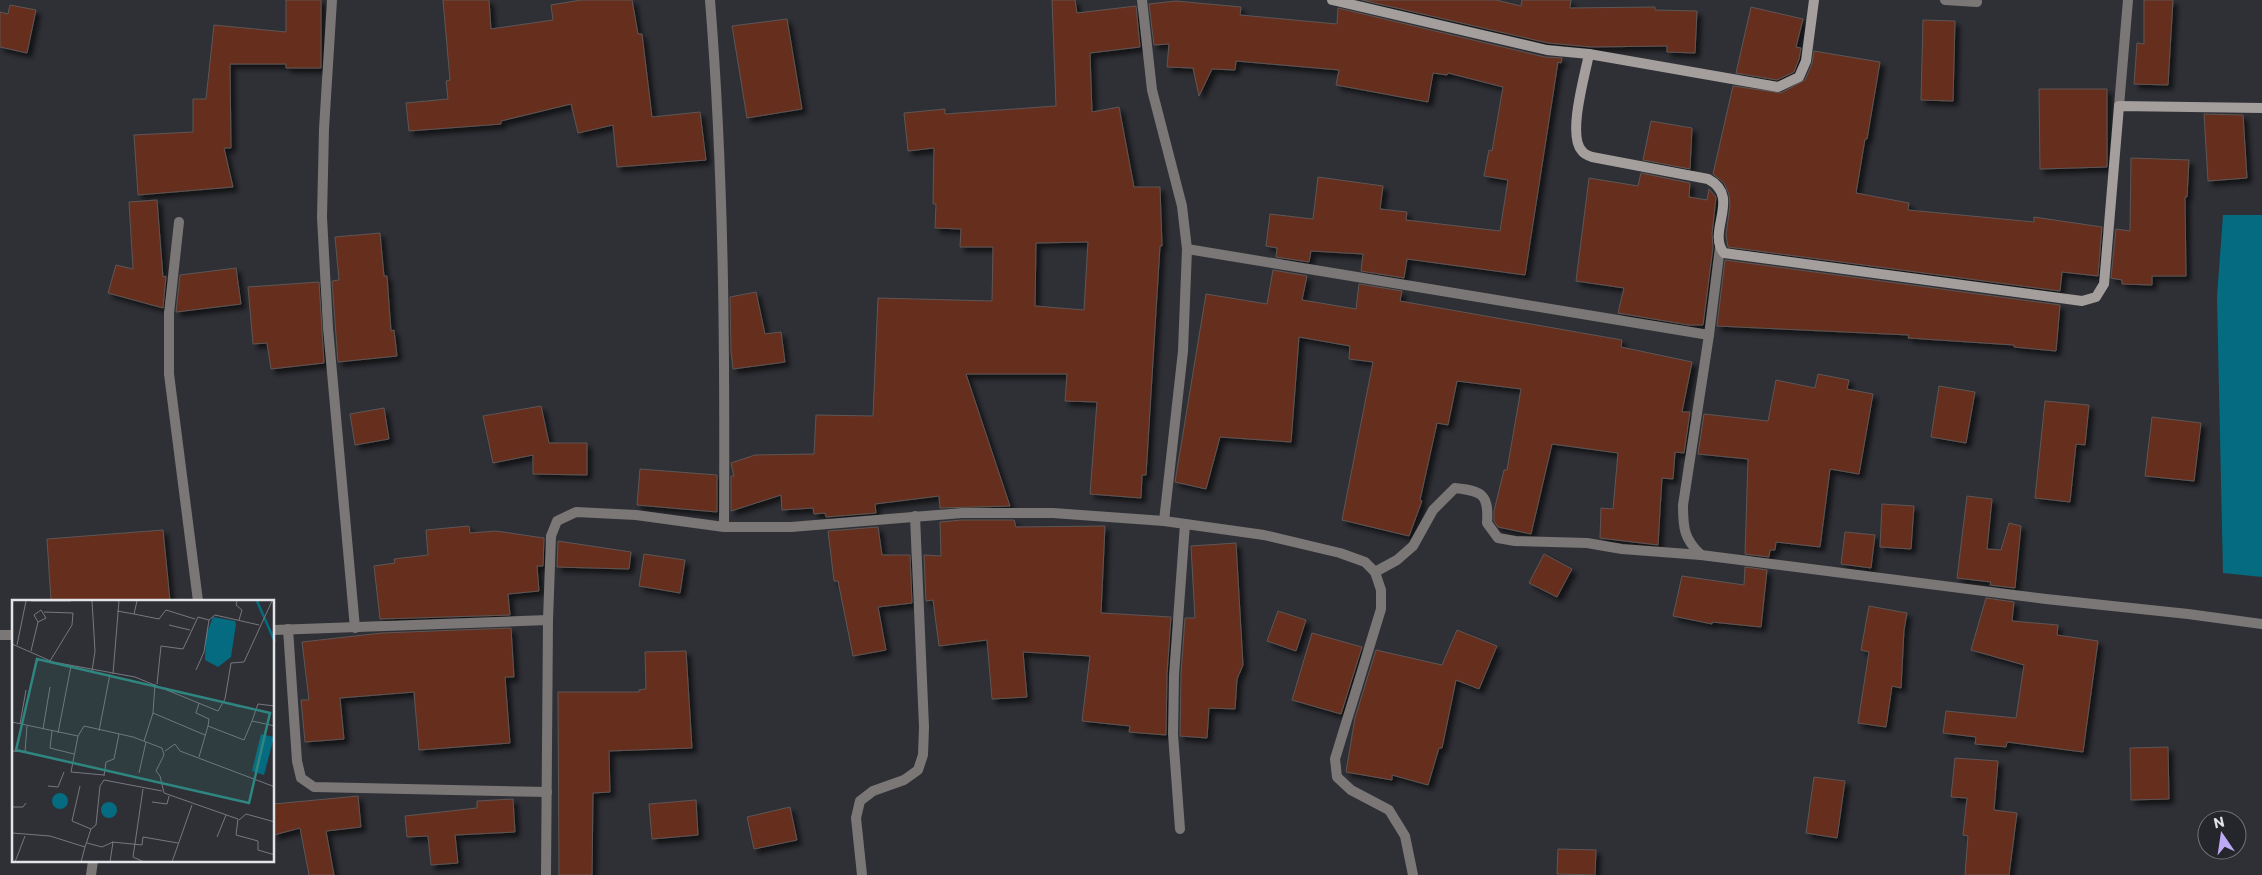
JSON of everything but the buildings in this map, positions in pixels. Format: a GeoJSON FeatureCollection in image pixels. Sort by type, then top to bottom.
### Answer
{"type":"FeatureCollection","features":[{"type":"Feature","properties":{"kind":"street"},"geometry":{"type":"LineString","coordinates":[[332,0],[324,129],[322,217],[328,328],[355,628]]}},
{"type":"Feature","properties":{"kind":"street"},"geometry":{"type":"LineString","coordinates":[[710,0],[717,84],[723,218],[724,527]]}},
{"type":"Feature","properties":{"kind":"street"},"geometry":{"type":"LineString","coordinates":[[1142,0],[1152,90],[1182,206],[1187,248],[1183,351],[1164,521]]}},
{"type":"Feature","properties":{"kind":"street"},"geometry":{"type":"LineString","coordinates":[[1332,0],[1547,50],[1589,54],[1778,87],[1799,77],[1806,61],[1814,0]]}},
{"type":"Feature","properties":{"kind":"street"},"geometry":{"type":"LineString","coordinates":[[1945,0],[1977,2]]}},
{"type":"Feature","properties":{"kind":"street"},"geometry":{"type":"LineString","coordinates":[[1720,248],[1729,255],[2082,301],[2096,297],[2104,284],[2128,0]]}},
{"type":"Feature","properties":{"kind":"street"},"geometry":{"type":"LineString","coordinates":[[1589,54],[1576,128],[1577,142],[1582,151],[1592,157],[1708,179],[1717,184],[1723,198],[1720,248],[1709,335],[1682,505],[1683,527],[1690,544],[1701,555]]}},
{"type":"Feature","properties":{"kind":"street"},"geometry":{"type":"LineString","coordinates":[[2119,106],[2262,108]]}},
{"type":"Feature","properties":{"kind":"street"},"geometry":{"type":"LineString","coordinates":[[179,222],[169,313],[169,374],[198,600]]}},
{"type":"Feature","properties":{"kind":"street"},"geometry":{"type":"LineString","coordinates":[[1187,248],[1709,335]]}},
{"type":"Feature","properties":{"kind":"street"},"geometry":{"type":"LineString","coordinates":[[1375,572],[1398,560],[1412,546],[1433,510],[1455,488],[1482,494],[1488,506],[1487,523],[1498,538],[1516,541],[1587,543],[1622,549],[1701,555],[2046,599],[2262,624]]}},
{"type":"Feature","properties":{"kind":"street"},"geometry":{"type":"LineString","coordinates":[[546,875],[548,620],[551,536],[557,521],[576,512],[636,515],[724,527],[791,527],[962,513],[1053,513],[1164,521],[1264,535],[1340,553],[1365,562],[1375,572],[1381,590],[1382,609],[1335,759],[1337,777],[1351,790],[1389,810],[1404,836],[1413,875]]}},
{"type":"Feature","properties":{"kind":"street"},"geometry":{"type":"LineString","coordinates":[[862,875],[856,818],[860,801],[874,792],[904,780],[918,770],[923,755],[924,727],[916,516]]}},
{"type":"Feature","properties":{"kind":"street"},"geometry":{"type":"LineString","coordinates":[[1180,829],[1173,734],[1174,675],[1185,524]]}},
{"type":"Feature","properties":{"kind":"street"},"geometry":{"type":"LineString","coordinates":[[275,630],[548,620]]}},
{"type":"Feature","properties":{"kind":"street"},"geometry":{"type":"LineString","coordinates":[[288,629],[297,761],[301,778],[314,787],[547,792]]}},
{"type":"Feature","properties":{"kind":"street"},"geometry":{"type":"LineString","coordinates":[[91,875],[93,862]]}},
{"type":"Feature","properties":{"kind":"water"},"geometry":{"type":"Polygon","coordinates":[[[2223,215],[2262,215],[2262,577],[2223,573],[2217,297],[2223,215]]]}}]}
